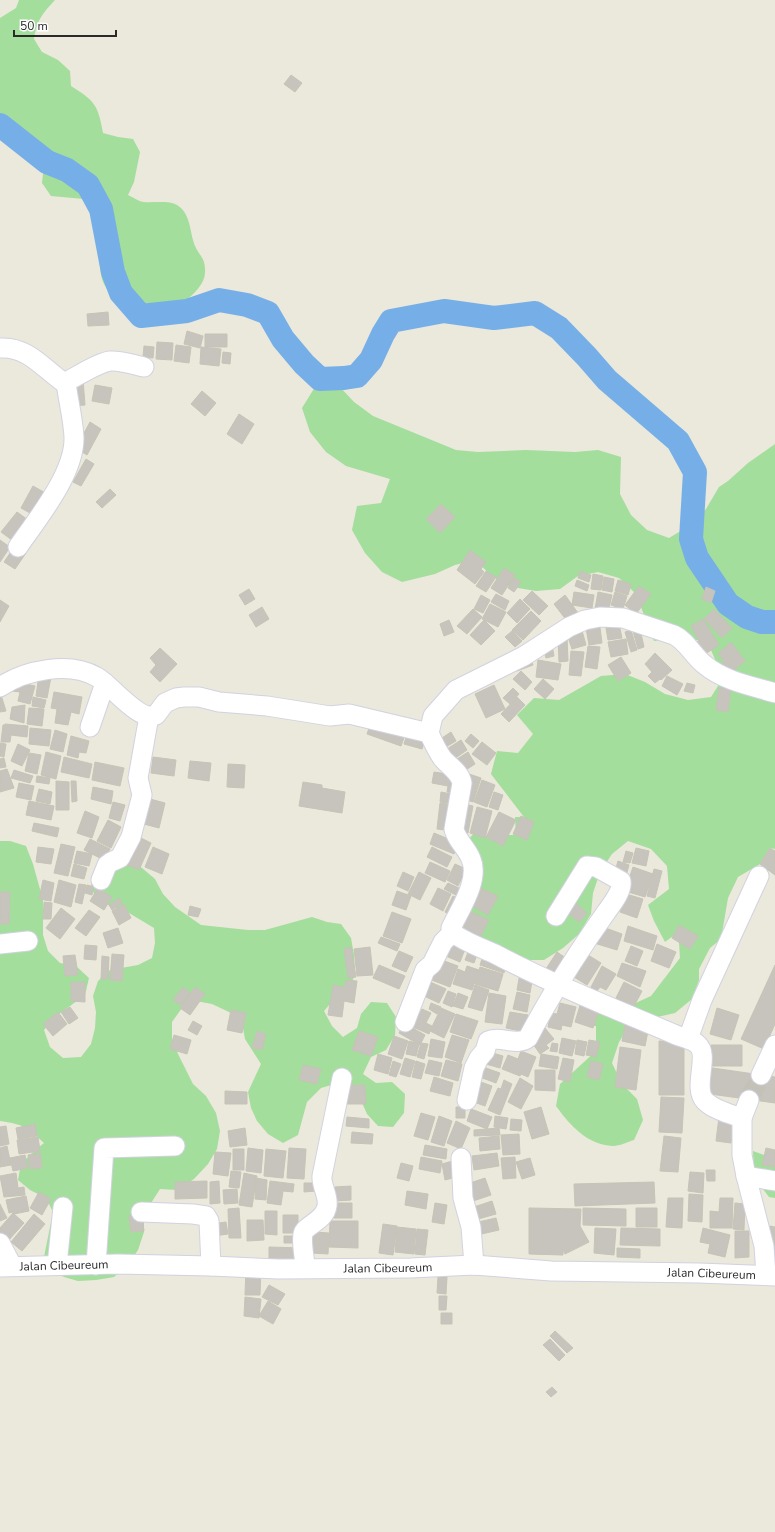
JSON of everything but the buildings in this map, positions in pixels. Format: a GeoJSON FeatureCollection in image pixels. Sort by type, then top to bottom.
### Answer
{"type":"FeatureCollection","features":[{"type":"Feature","properties":{"kind":"street"},"geometry":{"type":"LineString","coordinates":[[0,348],[8,348],[25,353],[61,381],[66,382],[111,361],[125,362],[144,367]]}},
{"type":"Feature","properties":{"kind":"street"},"geometry":{"type":"LineString","coordinates":[[18,547],[60,485],[71,457],[74,437],[66,382]]}},
{"type":"Feature","properties":{"kind":"street"},"geometry":{"type":"LineString","coordinates":[[452,933],[451,928],[471,883],[474,866],[454,829],[462,779],[438,752],[429,733],[432,716],[456,690],[524,656],[570,627],[592,618],[600,617],[623,618],[674,635],[680,638],[694,656],[713,671],[724,677],[775,693]]}},
{"type":"Feature","properties":{"kind":"street"},"geometry":{"type":"LineString","coordinates":[[0,687],[19,677],[36,671],[54,669],[82,671],[96,676],[134,708],[149,716],[156,715],[165,703],[184,696],[199,697],[219,702],[267,706],[330,716],[349,714],[429,733]]}},
{"type":"Feature","properties":{"kind":"street"},"geometry":{"type":"LineString","coordinates":[[90,727],[105,683]]}},
{"type":"Feature","properties":{"kind":"street"},"geometry":{"type":"LineString","coordinates":[[101,880],[107,866],[111,862],[120,858],[131,837],[142,795],[138,778],[149,716]]}},
{"type":"Feature","properties":{"kind":"street"},"geometry":{"type":"LineString","coordinates":[[466,1100],[474,1068],[479,1058],[485,1051],[488,1041],[493,1039],[519,1042],[528,1038],[558,985],[612,904],[621,887],[620,881],[596,867],[587,866],[556,916]]}},
{"type":"Feature","properties":{"kind":"street"},"geometry":{"type":"LineString","coordinates":[[688,1039],[702,1000],[759,876]]}},
{"type":"Feature","properties":{"kind":"street"},"geometry":{"type":"LineString","coordinates":[[452,933],[558,985],[676,1036],[697,1043],[702,1052],[701,1089],[703,1099],[709,1104],[742,1118]]}},
{"type":"Feature","properties":{"kind":"street"},"geometry":{"type":"LineString","coordinates":[[405,1022],[425,970],[432,964],[443,942],[452,933]]}},
{"type":"Feature","properties":{"kind":"street"},"geometry":{"type":"LineString","coordinates":[[0,944],[28,941]]}},
{"type":"Feature","properties":{"kind":"street"},"geometry":{"type":"LineString","coordinates":[[761,1075],[775,1045]]}},
{"type":"Feature","properties":{"kind":"street"},"geometry":{"type":"LineString","coordinates":[[305,1268],[303,1234],[307,1228],[322,1216],[327,1207],[322,1176],[342,1078]]}},
{"type":"Feature","properties":{"kind":"street"},"geometry":{"type":"LineString","coordinates":[[749,1100],[742,1118],[742,1155],[770,1276]]}},
{"type":"Feature","properties":{"kind":"street"},"geometry":{"type":"LineString","coordinates":[[96,1264],[104,1141],[175,1146]]}},
{"type":"Feature","properties":{"kind":"street"},"geometry":{"type":"LineString","coordinates":[[461,1158],[463,1198],[471,1227],[474,1265]]}},
{"type":"Feature","properties":{"kind":"street"},"geometry":{"type":"LineString","coordinates":[[746,1176],[775,1181]]}},
{"type":"Feature","properties":{"kind":"street"},"geometry":{"type":"LineString","coordinates":[[57,1265],[63,1207]]}},
{"type":"Feature","properties":{"kind":"street"},"geometry":{"type":"LineString","coordinates":[[141,1212],[194,1214],[206,1216],[209,1221],[212,1266]]}},
{"type":"Feature","properties":{"kind":"street"},"geometry":{"type":"LineString","coordinates":[[0,1243],[6,1266]]}},
{"type":"Feature","properties":{"kind":"street","name":"Jalan Cibeureum"},"geometry":{"type":"LineString","coordinates":[[6,1266],[96,1264],[279,1269],[411,1268],[474,1265],[550,1270],[770,1276]]}},
{"type":"Feature","properties":{"kind":"green space"},"geometry":{"type":"Polygon","coordinates":[[[19,0],[55,0],[41,18],[34,39],[42,52],[58,60],[70,71],[71,86],[90,100],[94,105],[99,116],[103,133],[133,139],[140,152],[134,182],[128,195],[142,202],[174,203],[181,208],[187,216],[193,240],[204,262],[205,273],[203,281],[191,296],[173,309],[163,314],[153,317],[140,317],[122,306],[116,300],[102,280],[96,229],[84,199],[51,196],[42,183],[44,165],[6,128],[0,126],[0,18],[16,8],[19,0]]]}},
{"type":"Feature","properties":{"kind":"green space"},"geometry":{"type":"Polygon","coordinates":[[[315,387],[340,387],[354,402],[373,416],[456,450],[478,452],[526,450],[575,452],[598,450],[621,457],[620,494],[631,515],[647,530],[669,538],[689,526],[706,509],[719,487],[748,463],[775,444],[775,849],[770,848],[760,864],[738,877],[728,898],[721,939],[710,948],[699,969],[699,980],[692,999],[675,1013],[631,1023],[619,1042],[612,1063],[622,1084],[637,1099],[643,1120],[634,1140],[621,1145],[613,1146],[595,1142],[587,1138],[573,1127],[556,1106],[560,1084],[596,1051],[596,1026],[594,1026],[583,1007],[629,1006],[651,996],[680,958],[679,942],[673,936],[665,942],[654,921],[648,905],[669,889],[667,866],[651,849],[628,841],[612,854],[600,872],[593,893],[591,914],[579,934],[563,948],[544,960],[523,960],[474,941],[461,922],[472,912],[461,897],[464,872],[460,849],[476,831],[488,838],[500,835],[516,835],[515,817],[524,817],[491,774],[497,751],[518,753],[533,734],[517,715],[534,698],[559,700],[601,676],[625,674],[645,682],[665,694],[688,700],[711,697],[723,678],[708,643],[685,637],[654,641],[636,594],[619,578],[598,572],[578,576],[560,589],[536,591],[512,587],[493,577],[475,560],[455,565],[435,574],[402,582],[382,572],[365,553],[352,530],[357,506],[381,503],[390,479],[346,466],[326,452],[310,432],[302,408],[315,387]]]}},
{"type":"Feature","properties":{"kind":"green space"},"geometry":{"type":"Polygon","coordinates":[[[0,841],[10,841],[26,846],[33,864],[43,900],[43,935],[48,951],[60,963],[76,966],[89,978],[85,995],[55,1017],[44,1030],[50,1047],[63,1058],[81,1057],[91,1044],[95,1028],[96,1012],[93,996],[98,981],[110,970],[138,965],[152,958],[155,943],[154,928],[129,913],[96,900],[91,885],[99,872],[128,860],[142,868],[155,879],[163,894],[175,907],[201,925],[248,930],[265,930],[312,917],[327,922],[341,924],[351,938],[355,973],[350,989],[335,998],[324,1011],[332,1026],[343,1037],[357,1028],[361,1014],[371,1002],[387,1003],[396,1017],[395,1035],[386,1050],[371,1057],[363,1074],[376,1083],[392,1082],[405,1094],[404,1113],[393,1127],[378,1126],[367,1114],[354,1085],[338,1083],[321,1088],[307,1102],[298,1135],[283,1143],[268,1134],[257,1121],[251,1108],[248,1092],[261,1064],[245,1039],[242,1023],[229,1012],[212,1004],[196,1001],[182,1008],[172,1022],[172,1039],[193,1084],[206,1096],[216,1113],[220,1131],[217,1149],[208,1164],[194,1179],[177,1190],[160,1189],[144,1214],[144,1232],[138,1250],[128,1265],[114,1277],[78,1281],[64,1277],[52,1271],[44,1257],[53,1212],[46,1198],[30,1190],[18,1180],[21,1164],[44,1143],[24,1127],[14,1123],[0,1121],[0,841]]]}},
{"type":"Feature","properties":{"kind":"green space"},"geometry":{"type":"Polygon","coordinates":[[[753,1151],[775,1159],[775,1198],[769,1197],[754,1177],[753,1151]]]}},
{"type":"Feature","properties":{"kind":"waterway"},"geometry":{"type":"LineString","coordinates":[[0,125],[47,162],[67,170],[88,185],[101,209],[113,272],[121,293],[141,316],[187,311],[219,300],[247,305],[268,313],[283,339],[304,364],[320,379],[357,376],[371,360],[391,321],[444,311],[494,318],[535,313],[559,328],[607,380],[678,441],[695,472],[691,539],[697,558],[728,604],[747,617],[762,622],[775,622]]}},
{"type":"Feature","properties":{"kind":"tunnel"},"geometry":{"type":"LineString","coordinates":[[749,1100],[761,1075]]}}]}
